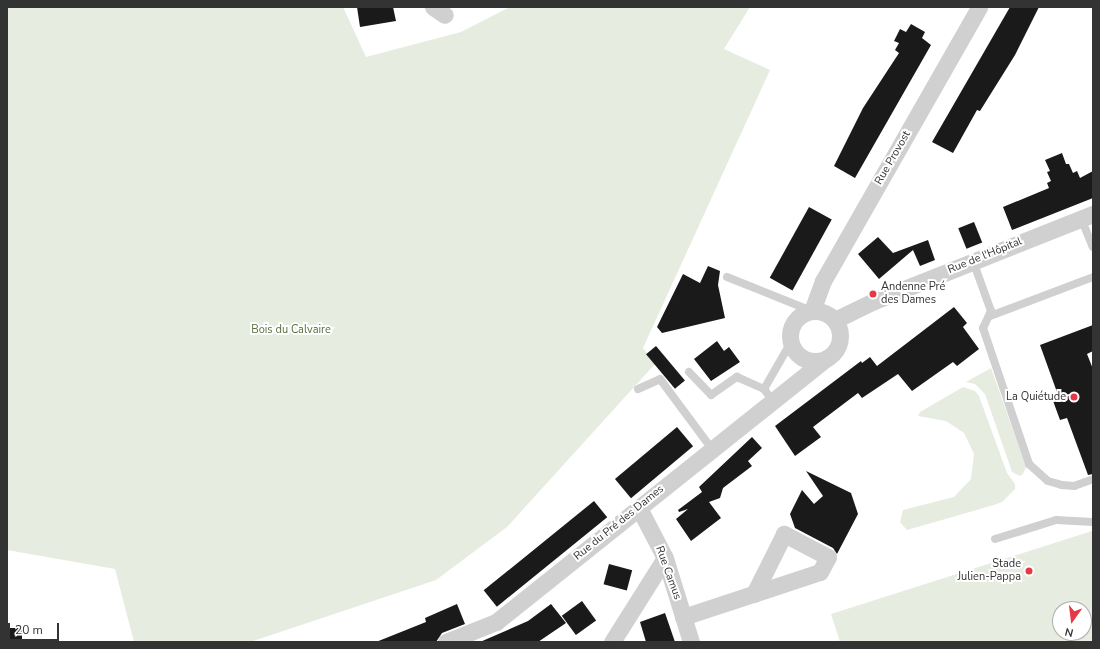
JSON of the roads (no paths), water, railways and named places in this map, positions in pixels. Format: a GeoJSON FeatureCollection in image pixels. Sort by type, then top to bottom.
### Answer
{"type":"FeatureCollection","features":[{"type":"Feature","properties":{"kind":"street","name":"Rue Provost"},"geometry":{"type":"LineString","coordinates":[[812,311],[823,281],[979,7]]}},
{"type":"Feature","properties":{"kind":"street","name":"Rue de l'Hôpital"},"geometry":{"type":"LineString","coordinates":[[835,320],[973,261],[1087,216]]}},
{"type":"Feature","properties":{"kind":"street"},"geometry":{"type":"LineString","coordinates":[[812,311],[829,314],[835,320],[841,337],[834,353],[827,358],[809,360],[793,346],[793,325],[798,318],[812,311]]}},
{"type":"Feature","properties":{"kind":"street","name":"Rue du Pré des Dames"},"geometry":{"type":"LineString","coordinates":[[446,642],[496,622],[712,449],[773,393],[794,370],[793,346]]}},
{"type":"Feature","properties":{"kind":"street","name":"Rue du Pré des Dames"},"geometry":{"type":"LineString","coordinates":[[773,393],[827,358]]}},
{"type":"Feature","properties":{"kind":"street","name":"Rue Camus"},"geometry":{"type":"LineString","coordinates":[[639,508],[665,558],[691,642]]}},
{"type":"Feature","properties":{"kind":"street"},"geometry":{"type":"LineString","coordinates":[[612,642],[665,558]]}},
{"type":"Feature","properties":{"kind":"street"},"geometry":{"type":"LineString","coordinates":[[683,617],[754,594]]}},
{"type":"Feature","properties":{"kind":"lane"},"geometry":{"type":"LineString","coordinates":[[1087,216],[1093,247]]}},
{"type":"Feature","properties":{"kind":"lane"},"geometry":{"type":"LineString","coordinates":[[973,261],[991,311],[990,316],[983,328],[1030,464],[1048,481],[1062,485],[1074,486],[1093,479]]}},
{"type":"Feature","properties":{"kind":"lane"},"geometry":{"type":"LineString","coordinates":[[727,277],[812,311]]}},
{"type":"Feature","properties":{"kind":"lane"},"geometry":{"type":"LineString","coordinates":[[990,316],[1093,277]]}},
{"type":"Feature","properties":{"kind":"lane"},"geometry":{"type":"LineString","coordinates":[[689,372],[711,395],[737,376],[773,393]]}},
{"type":"Feature","properties":{"kind":"lane"},"geometry":{"type":"LineString","coordinates":[[638,389],[660,378],[712,449]]}},
{"type":"Feature","properties":{"kind":"lane"},"geometry":{"type":"LineString","coordinates":[[995,539],[1056,520],[1093,522]]}},
{"type":"Feature","properties":{"kind":"place","name":"Andenne Pré des Dames"},"geometry":{"type":"Point","coordinates":[873,294]}},
{"type":"Feature","properties":{"kind":"place","name":"La Quiétude"},"geometry":{"type":"Point","coordinates":[1074,397]}},
{"type":"Feature","properties":{"kind":"place","name":"Stade Julien-Pappa"},"geometry":{"type":"Point","coordinates":[1029,571]}},
{"type":"Feature","properties":{"kind":"park label","name":"Bois du Calvaire"},"geometry":{"type":"Point","coordinates":[291,330]}}]}
